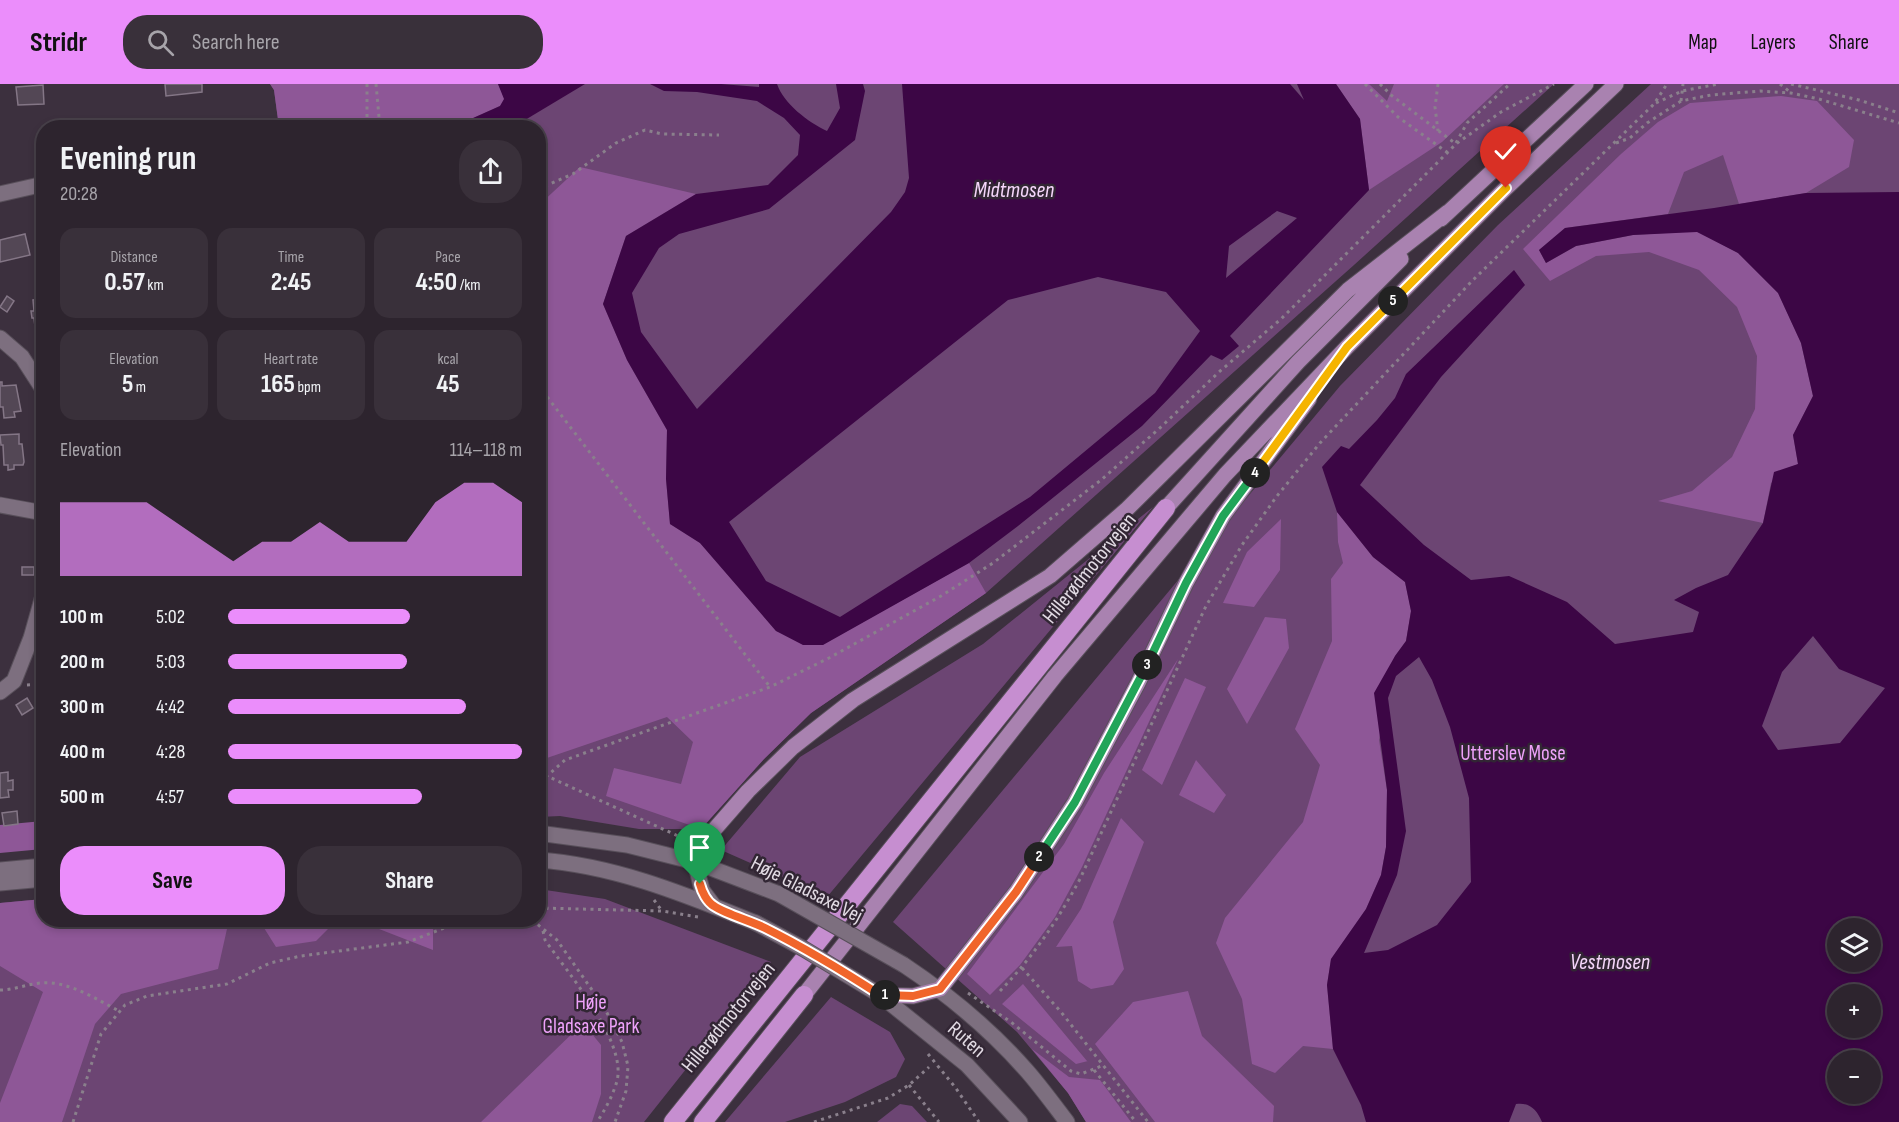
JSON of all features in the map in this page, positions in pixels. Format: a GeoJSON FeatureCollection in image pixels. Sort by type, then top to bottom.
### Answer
{"type":"FeatureCollection","features":[{"type":"Feature","properties":{"kind":"highway","name":"Hillerødmotorvejen"},"geometry":{"type":"LineString","coordinates":[[672,1122],[1166,508]]}},
{"type":"Feature","properties":{"kind":"highway","name":"Hillerødmotorvejen"},"geometry":{"type":"LineString","coordinates":[[703,1122],[804,995]]}},
{"type":"Feature","properties":{"kind":"main road","name":"Hillerødmotorvejen"},"geometry":{"type":"LineString","coordinates":[[1166,508],[1298,362],[1448,212],[1586,84]]}},
{"type":"Feature","properties":{"kind":"main road","name":"Hillerødmotorvejen"},"geometry":{"type":"LineString","coordinates":[[804,995],[1055,676],[1225,475],[1347,347],[1506,188],[1616,84]]}},
{"type":"Feature","properties":{"kind":"main road"},"geometry":{"type":"LineString","coordinates":[[695,862],[700,846],[748,791],[793,747],[853,700],[1050,576],[1126,510],[1348,290],[1448,212]]}},
{"type":"Feature","properties":{"kind":"main road"},"geometry":{"type":"LineString","coordinates":[[880,995],[913,996],[943,985],[1016,892],[1075,802],[1138,683],[1186,583],[1223,516],[1347,347]]}},
{"type":"Feature","properties":{"kind":"street"},"geometry":{"type":"LineString","coordinates":[[0,194],[36,186]]}},
{"type":"Feature","properties":{"kind":"street"},"geometry":{"type":"LineString","coordinates":[[0,338],[22,357],[36,379]]}},
{"type":"Feature","properties":{"kind":"street"},"geometry":{"type":"LineString","coordinates":[[0,505],[36,512]]}},
{"type":"Feature","properties":{"kind":"street"},"geometry":{"type":"LineString","coordinates":[[0,692],[14,681],[36,620]]}},
{"type":"Feature","properties":{"kind":"street","name":"Høje Gladsaxe Vej"},"geometry":{"type":"LineString","coordinates":[[546,834],[627,845],[695,862],[736,876],[779,894],[943,985]]}},
{"type":"Feature","properties":{"kind":"street"},"geometry":{"type":"LineString","coordinates":[[546,861],[595,867],[632,877],[714,906],[756,923],[833,965],[880,995]]}},
{"type":"Feature","properties":{"kind":"street"},"geometry":{"type":"LineString","coordinates":[[695,862],[702,890],[714,906]]}},
{"type":"Feature","properties":{"kind":"street"},"geometry":{"type":"LineString","coordinates":[[0,870],[36,867]]}},
{"type":"Feature","properties":{"kind":"street"},"geometry":{"type":"LineString","coordinates":[[0,883],[36,880]]}},
{"type":"Feature","properties":{"kind":"street","name":"Ruten"},"geometry":{"type":"LineString","coordinates":[[943,985],[1028,1072],[1067,1122]]}},
{"type":"Feature","properties":{"kind":"street","name":"Ruten"},"geometry":{"type":"LineString","coordinates":[[880,995],[967,1065],[1020,1122]]}},
{"type":"Feature","properties":{"kind":"path"},"geometry":{"type":"LineString","coordinates":[[367,84],[368,120]]}},
{"type":"Feature","properties":{"kind":"path"},"geometry":{"type":"LineString","coordinates":[[376,84],[379,120]]}},
{"type":"Feature","properties":{"kind":"path"},"geometry":{"type":"LineString","coordinates":[[1365,84],[1398,117],[1448,153]]}},
{"type":"Feature","properties":{"kind":"path"},"geometry":{"type":"LineString","coordinates":[[1380,84],[1456,144]]}},
{"type":"Feature","properties":{"kind":"path"},"geometry":{"type":"LineString","coordinates":[[1438,84],[1435,107],[1438,131]]}},
{"type":"Feature","properties":{"kind":"path"},"geometry":{"type":"LineString","coordinates":[[1456,144],[1467,123],[1510,84]]}},
{"type":"Feature","properties":{"kind":"path"},"geometry":{"type":"LineString","coordinates":[[700,846],[547,776],[565,760],[770,687],[829,658],[941,596],[993,563],[1101,480],[1162,426],[1281,318],[1456,144],[1501,112],[1554,84]]}},
{"type":"Feature","properties":{"kind":"path"},"geometry":{"type":"LineString","coordinates":[[1000,991],[1022,968],[1058,919],[1080,879],[1206,606],[1242,545],[1277,496],[1320,443],[1472,281],[1654,104],[1667,84]]}},
{"type":"Feature","properties":{"kind":"path"},"geometry":{"type":"LineString","coordinates":[[1681,101],[1683,84]]}},
{"type":"Feature","properties":{"kind":"path"},"geometry":{"type":"LineString","coordinates":[[1654,104],[1682,91],[1718,84]]}},
{"type":"Feature","properties":{"kind":"path"},"geometry":{"type":"LineString","coordinates":[[1780,84],[1791,93]]}},
{"type":"Feature","properties":{"kind":"path"},"geometry":{"type":"LineString","coordinates":[[1791,84],[1859,100],[1899,113]]}},
{"type":"Feature","properties":{"kind":"path"},"geometry":{"type":"LineString","coordinates":[[1614,143],[1630,138],[1647,123],[1681,101],[1731,93],[1760,91],[1791,93],[1899,123]]}},
{"type":"Feature","properties":{"kind":"path"},"geometry":{"type":"LineString","coordinates":[[546,186],[573,174],[616,143],[645,130],[662,134],[719,135]]}},
{"type":"Feature","properties":{"kind":"path"},"geometry":{"type":"LineString","coordinates":[[546,395],[770,687]]}},
{"type":"Feature","properties":{"kind":"path"},"geometry":{"type":"LineString","coordinates":[[546,908],[662,911]]}},
{"type":"Feature","properties":{"kind":"path"},"geometry":{"type":"LineString","coordinates":[[73,1122],[101,1034],[125,1005],[147,996],[226,984],[270,963],[301,956],[408,942],[447,927]]}},
{"type":"Feature","properties":{"kind":"path"},"geometry":{"type":"LineString","coordinates":[[541,927],[557,940],[604,1007],[622,1042],[628,1066],[626,1090],[615,1122]]}},
{"type":"Feature","properties":{"kind":"path"},"geometry":{"type":"LineString","coordinates":[[543,929],[545,940],[602,1022],[618,1064],[617,1080],[604,1112],[597,1122]]}},
{"type":"Feature","properties":{"kind":"path"},"geometry":{"type":"LineString","coordinates":[[1022,968],[1104,1065],[1148,1122]]}},
{"type":"Feature","properties":{"kind":"path"},"geometry":{"type":"LineString","coordinates":[[0,990],[42,983],[57,983],[119,1011]]}},
{"type":"Feature","properties":{"kind":"path"},"geometry":{"type":"LineString","coordinates":[[943,985],[974,996],[1002,1015],[1071,1071],[1081,1074],[1104,1065]]}},
{"type":"Feature","properties":{"kind":"path"},"geometry":{"type":"LineString","coordinates":[[927,1053],[955,1087],[979,1122]]}},
{"type":"Feature","properties":{"kind":"path"},"geometry":{"type":"LineString","coordinates":[[814,1122],[888,1098],[909,1085],[929,1067]]}},
{"type":"Feature","properties":{"kind":"path"},"geometry":{"type":"LineString","coordinates":[[1094,1070],[1136,1122]]}},
{"type":"Feature","properties":{"kind":"path"},"geometry":{"type":"LineString","coordinates":[[909,1085],[939,1122]]}},
{"type":"Feature","properties":{"kind":"green space"},"geometry":{"type":"Polygon","coordinates":[[[270,84],[1554,84],[986,593],[811,713],[764,759],[701,829],[639,829],[560,816],[546,817],[546,120],[278,120],[274,90],[270,84]]]}},
{"type":"Feature","properties":{"kind":"green space","name":"Utterslev Mose"},"geometry":{"type":"Polygon","coordinates":[[[1651,84],[1899,84],[1899,1122],[1086,1122],[1068,1093],[1017,1032],[893,922],[1340,386],[1498,225],[1651,84]]]}},
{"type":"Feature","properties":{"kind":"green space"},"geometry":{"type":"Polygon","coordinates":[[[1153,507],[827,897],[721,850],[800,757],[983,644],[1153,507]]]}},
{"type":"Feature","properties":{"kind":"green space","name":"Høje Gladsaxe Park"},"geometry":{"type":"Polygon","coordinates":[[[546,890],[605,899],[771,962],[644,1122],[0,1122],[0,903],[36,900],[36,927],[546,927],[546,890]]]}},
{"type":"Feature","properties":{"kind":"green space"},"geometry":{"type":"Polygon","coordinates":[[[831,997],[890,1032],[905,1059],[896,1077],[845,1102],[785,1122],[725,1122],[831,997]]]}},
{"type":"Feature","properties":{"kind":"green space"},"geometry":{"type":"Polygon","coordinates":[[[900,1104],[912,1106],[927,1122],[877,1122],[900,1104]]]}},
{"type":"Feature","properties":{"kind":"shaded area"},"geometry":{"type":"Polygon","coordinates":[[[270,84],[498,84],[505,99],[500,106],[469,120],[278,120],[274,90],[270,84]]]}},
{"type":"Feature","properties":{"kind":"shaded area"},"geometry":{"type":"Polygon","coordinates":[[[1336,84],[1369,84],[1387,101],[1394,84],[1504,84],[1442,142],[1369,190],[1360,119],[1336,84]]]}},
{"type":"Feature","properties":{"kind":"shaded area"},"geometry":{"type":"Polygon","coordinates":[[[1781,96],[1817,101],[1854,140],[1849,167],[1806,193],[1739,204],[1723,155],[1684,172],[1668,214],[1565,228],[1539,250],[1546,263],[1576,246],[1633,235],[1697,231],[1738,253],[1778,293],[1801,343],[1813,396],[1793,435],[1798,464],[1771,483],[1763,523],[1658,501],[1692,491],[1732,457],[1755,409],[1757,356],[1737,307],[1699,270],[1649,252],[1596,256],[1550,281],[1523,249],[1621,154],[1658,122],[1690,103],[1781,96]]]}},
{"type":"Feature","properties":{"kind":"shaded area"},"geometry":{"type":"Polygon","coordinates":[[[580,167],[696,194],[626,236],[603,304],[627,360],[667,430],[666,479],[670,524],[700,543],[776,631],[823,644],[969,563],[986,593],[811,713],[764,759],[701,829],[606,796],[614,768],[681,784],[693,742],[667,717],[546,758],[546,199],[580,167]]]}},
{"type":"Feature","properties":{"kind":"shaded area"},"geometry":{"type":"Polygon","coordinates":[[[1337,512],[1373,557],[1405,582],[1411,611],[1406,641],[1395,656],[1379,740],[1387,790],[1386,847],[1381,875],[1366,909],[1331,959],[1327,985],[1333,1049],[1303,1046],[1275,1073],[1252,1064],[1242,999],[1216,943],[1225,918],[1303,822],[1320,765],[1295,729],[1332,641],[1331,579],[1343,563],[1338,542],[1337,512]]]}},
{"type":"Feature","properties":{"kind":"shaded area"},"geometry":{"type":"Polygon","coordinates":[[[1281,519],[1280,570],[1254,607],[1223,603],[1247,552],[1281,519]]]}},
{"type":"Feature","properties":{"kind":"shaded area"},"geometry":{"type":"Polygon","coordinates":[[[1265,617],[1286,619],[1289,648],[1247,724],[1227,689],[1265,617]]]}},
{"type":"Feature","properties":{"kind":"shaded area"},"geometry":{"type":"Polygon","coordinates":[[[1178,659],[1082,867],[1055,917],[1020,965],[990,995],[967,974],[1064,844],[1104,773],[1178,659]]]}},
{"type":"Feature","properties":{"kind":"shaded area"},"geometry":{"type":"Polygon","coordinates":[[[1185,678],[1206,687],[1162,785],[1142,770],[1185,678]]]}},
{"type":"Feature","properties":{"kind":"shaded area"},"geometry":{"type":"Polygon","coordinates":[[[1196,760],[1226,795],[1214,813],[1179,795],[1196,760]]]}},
{"type":"Feature","properties":{"kind":"shaded area"},"geometry":{"type":"Polygon","coordinates":[[[1121,818],[1144,842],[1113,922],[1124,969],[1113,985],[1091,989],[1078,981],[1072,946],[1056,947],[1081,909],[1121,818]]]}},
{"type":"Feature","properties":{"kind":"shaded area"},"geometry":{"type":"Polygon","coordinates":[[[36,822],[36,850],[0,853],[0,825],[36,822]]]}},
{"type":"Feature","properties":{"kind":"shaded area"},"geometry":{"type":"Polygon","coordinates":[[[36,900],[36,927],[227,927],[218,969],[121,994],[95,1024],[62,1122],[0,1122],[0,1103],[43,992],[0,966],[0,903],[36,900]]]}},
{"type":"Feature","properties":{"kind":"shaded area"},"geometry":{"type":"Polygon","coordinates":[[[263,927],[330,927],[316,941],[276,947],[263,927]]]}},
{"type":"Feature","properties":{"kind":"shaded area"},"geometry":{"type":"Polygon","coordinates":[[[374,927],[433,927],[433,950],[374,927]]]}},
{"type":"Feature","properties":{"kind":"shaded area"},"geometry":{"type":"Polygon","coordinates":[[[1023,984],[1088,1061],[1076,1064],[1002,1004],[1023,984]]]}},
{"type":"Feature","properties":{"kind":"shaded area"},"geometry":{"type":"Polygon","coordinates":[[[1188,991],[1202,1036],[1274,1106],[1273,1122],[1155,1122],[1095,1044],[1133,1002],[1188,991]]]}},
{"type":"Feature","properties":{"kind":"shaded area"},"geometry":{"type":"Polygon","coordinates":[[[583,1023],[601,1045],[601,1094],[592,1122],[481,1122],[583,1023]]]}},
{"type":"Feature","properties":{"kind":"shaded area"},"geometry":{"type":"Polygon","coordinates":[[[1032,1049],[1069,1077],[1100,1080],[1131,1122],[1086,1122],[1068,1093],[1032,1049]]]}},
{"type":"Feature","properties":{"kind":"water"},"geometry":{"type":"Polygon","coordinates":[[[498,84],[585,84],[525,120],[469,120],[500,106],[504,99],[498,84]]]}},
{"type":"Feature","properties":{"kind":"water","name":"Midtmosen"},"geometry":{"type":"Polygon","coordinates":[[[650,84],[721,84],[759,87],[759,84],[777,84],[785,99],[798,112],[827,131],[840,108],[836,84],[863,84],[865,91],[855,140],[769,209],[679,234],[659,248],[632,293],[641,332],[697,409],[891,212],[905,192],[909,178],[902,84],[1290,84],[1304,100],[1297,84],[1336,84],[1360,119],[1369,190],[1230,336],[1239,346],[1222,360],[1211,355],[1142,426],[1018,526],[969,563],[823,645],[803,645],[776,631],[700,543],[670,524],[666,479],[667,430],[627,360],[603,304],[626,236],[696,194],[768,185],[798,155],[800,135],[784,118],[757,101],[697,92],[664,91],[650,84]],[[1277,211],[1229,246],[1226,278],[1297,218],[1277,211]],[[1098,277],[1008,300],[729,522],[766,581],[840,617],[1030,497],[1155,393],[1200,331],[1166,292],[1098,277]]]}},
{"type":"Feature","properties":{"kind":"water","name":"Vestmosen"},"geometry":{"type":"Polygon","coordinates":[[[1899,192],[1899,1122],[1542,1122],[1532,1108],[1525,1104],[1516,1104],[1509,1122],[1366,1122],[1361,1105],[1333,1049],[1327,985],[1331,959],[1366,909],[1381,875],[1386,847],[1387,790],[1374,693],[1406,641],[1411,611],[1405,582],[1373,557],[1337,512],[1322,467],[1341,446],[1349,449],[1395,398],[1406,374],[1514,270],[1525,285],[1441,377],[1360,485],[1424,545],[1471,580],[1509,576],[1567,602],[1615,644],[1693,632],[1699,612],[1674,600],[1728,575],[1763,523],[1774,472],[1798,464],[1793,435],[1813,396],[1801,343],[1778,293],[1738,253],[1697,232],[1633,235],[1576,246],[1546,263],[1539,250],[1565,228],[1806,193],[1899,192]],[[1813,636],[1782,672],[1762,726],[1778,750],[1840,743],[1885,688],[1839,669],[1813,636]],[[1419,657],[1396,676],[1388,698],[1406,831],[1397,875],[1364,953],[1388,950],[1437,925],[1471,882],[1469,798],[1450,727],[1432,680],[1419,657]]]}},
{"type":"Feature","properties":{"kind":"building"},"geometry":{"type":"Polygon","coordinates":[[[165,84],[202,84],[202,92],[166,96],[165,84]]]}},
{"type":"Feature","properties":{"kind":"building"},"geometry":{"type":"Polygon","coordinates":[[[43,85],[44,104],[18,105],[16,87],[43,85]]]}},
{"type":"Feature","properties":{"kind":"building"},"geometry":{"type":"Polygon","coordinates":[[[25,234],[30,255],[0,262],[0,240],[25,234]]]}},
{"type":"Feature","properties":{"kind":"building"},"geometry":{"type":"Polygon","coordinates":[[[7,296],[14,301],[7,312],[0,307],[7,296]]]}},
{"type":"Feature","properties":{"kind":"building"},"geometry":{"type":"Polygon","coordinates":[[[33,300],[36,300],[36,335],[31,311],[34,311],[33,300]]]}},
{"type":"Feature","properties":{"kind":"building"},"geometry":{"type":"Polygon","coordinates":[[[0,382],[2,386],[16,385],[21,411],[14,412],[15,417],[4,418],[3,407],[0,407],[0,382]]]}},
{"type":"Feature","properties":{"kind":"building"},"geometry":{"type":"Polygon","coordinates":[[[19,434],[24,462],[23,465],[14,465],[14,469],[8,470],[8,465],[4,465],[0,435],[19,434]]]}},
{"type":"Feature","properties":{"kind":"building"},"geometry":{"type":"Polygon","coordinates":[[[22,567],[34,567],[34,575],[22,575],[22,567]]]}},
{"type":"Feature","properties":{"kind":"building"},"geometry":{"type":"Polygon","coordinates":[[[27,698],[33,708],[22,715],[16,705],[27,698]]]}},
{"type":"Feature","properties":{"kind":"building"},"geometry":{"type":"Polygon","coordinates":[[[8,772],[8,781],[13,780],[13,790],[8,790],[9,797],[0,798],[0,773],[8,772]]]}},
{"type":"Feature","properties":{"kind":"building"},"geometry":{"type":"Polygon","coordinates":[[[17,811],[18,824],[4,826],[2,813],[17,811]]]}},
{"type":"Feature","properties":{"kind":"route"},"geometry":{"type":"LineString","coordinates":[[700,884],[707,899],[714,906],[756,923],[843,971],[880,995],[913,996],[940,989],[1016,892],[1075,802],[1138,683],[1186,583],[1223,516],[1347,347],[1506,188]]}}]}
